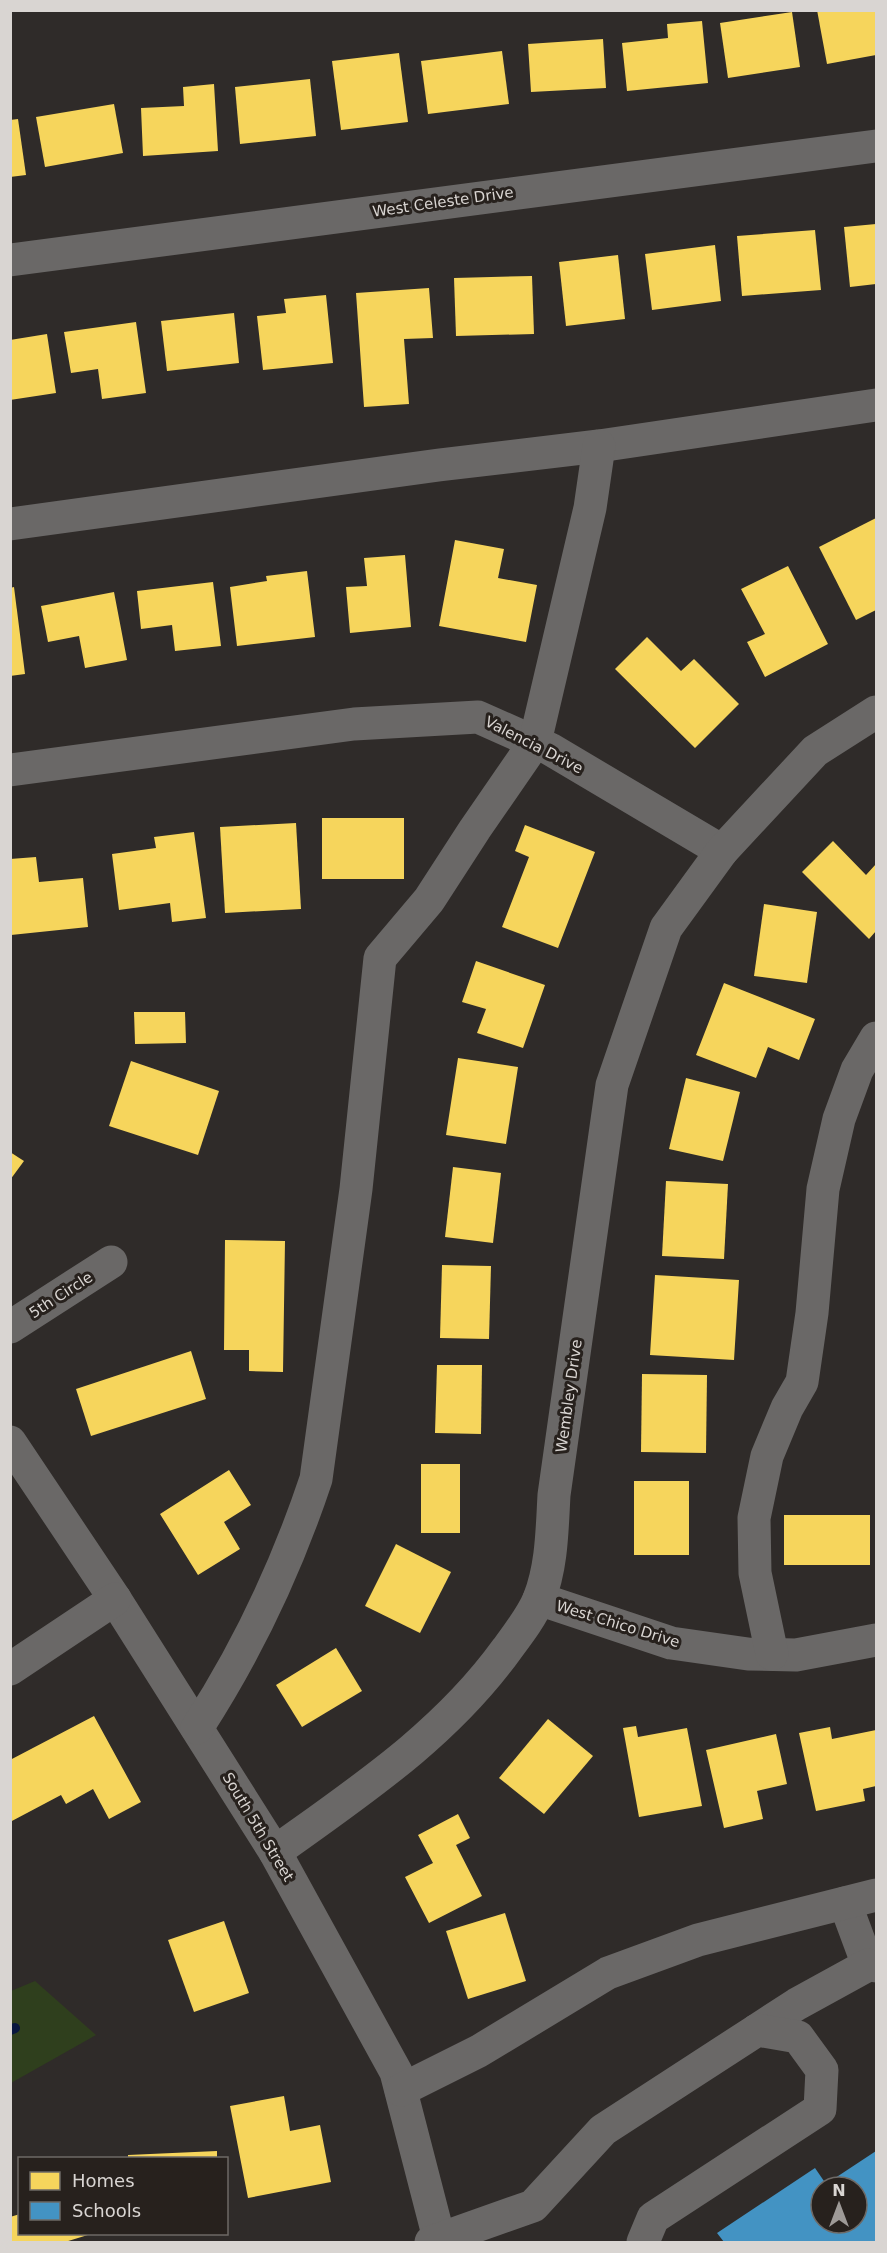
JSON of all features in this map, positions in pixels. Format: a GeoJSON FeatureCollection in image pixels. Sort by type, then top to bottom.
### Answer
{"type":"FeatureCollection","features":[{"type":"Feature","properties":{"kind":"street","name":"West Celeste Drive"},"geometry":{"type":"LineString","coordinates":[[10,260],[876,146]]}},
{"type":"Feature","properties":{"kind":"street"},"geometry":{"type":"LineString","coordinates":[[10,524],[382,473],[600,446],[876,405]]}},
{"type":"Feature","properties":{"kind":"street"},"geometry":{"type":"LineString","coordinates":[[197,1728],[218,1696],[281,1573],[316,1479],[356,1189],[380,958],[429,900],[535,742],[590,508],[600,446]]}},
{"type":"Feature","properties":{"kind":"street"},"geometry":{"type":"LineString","coordinates":[[722,851],[815,751],[876,712]]}},
{"type":"Feature","properties":{"kind":"street","name":"Valencia Drive"},"geometry":{"type":"LineString","coordinates":[[10,770],[354,724],[478,717],[550,749],[722,851]]}},
{"type":"Feature","properties":{"kind":"street","name":"Wembley Drive"},"geometry":{"type":"LineString","coordinates":[[275,1852],[378,1779],[448,1719],[490,1673],[520,1631],[539,1599],[550,1557],[554,1495],[612,1085],[666,928],[722,851]]}},
{"type":"Feature","properties":{"kind":"street"},"geometry":{"type":"LineString","coordinates":[[772,1654],[755,1573],[754,1518],[767,1456],[787,1408],[802,1382],[812,1313],[823,1189],[838,1119],[857,1070],[876,1038]]}},
{"type":"Feature","properties":{"kind":"street","name":"5th Circle"},"geometry":{"type":"LineString","coordinates":[[10,1327],[111,1262]]}},
{"type":"Feature","properties":{"kind":"street","name":"South 5th Street"},"geometry":{"type":"LineString","coordinates":[[10,1442],[115,1599],[275,1852],[396,2072],[437,2242]]}},
{"type":"Feature","properties":{"kind":"street"},"geometry":{"type":"LineString","coordinates":[[10,1668],[115,1599]]}},
{"type":"Feature","properties":{"kind":"street","name":"West Chico Drive"},"geometry":{"type":"LineString","coordinates":[[539,1599],[671,1643],[748,1654],[796,1655],[876,1640]]}},
{"type":"Feature","properties":{"kind":"street"},"geometry":{"type":"LineString","coordinates":[[401,2090],[479,2051],[608,1973],[698,1941],[861,1899],[872,1966],[797,2004],[603,2130],[533,2206],[437,2242]]}},
{"type":"Feature","properties":{"kind":"street"},"geometry":{"type":"LineString","coordinates":[[643,2242],[653,2218],[820,2109],[822,2070],[798,2037],[757,2030]]}},
{"type":"Feature","properties":{"kind":"green space"},"geometry":{"type":"Polygon","coordinates":[[[35,1981],[96,2035],[11,2083],[11,1991],[35,1981]]]}},
{"type":"Feature","properties":{"kind":"building: Homes"},"geometry":{"type":"Polygon","coordinates":[[[817,10],[876,10],[876,55],[827,64],[817,10]]]}},
{"type":"Feature","properties":{"kind":"building: Homes"},"geometry":{"type":"Polygon","coordinates":[[[792,12],[800,67],[728,78],[720,23],[792,12]]]}},
{"type":"Feature","properties":{"kind":"building: Homes"},"geometry":{"type":"Polygon","coordinates":[[[702,21],[708,83],[627,91],[622,43],[668,38],[667,24],[702,21]]]}},
{"type":"Feature","properties":{"kind":"building: Homes"},"geometry":{"type":"Polygon","coordinates":[[[603,39],[606,88],[531,92],[528,44],[603,39]]]}},
{"type":"Feature","properties":{"kind":"building: Homes"},"geometry":{"type":"Polygon","coordinates":[[[502,51],[509,104],[428,114],[421,61],[502,51]]]}},
{"type":"Feature","properties":{"kind":"building: Homes"},"geometry":{"type":"Polygon","coordinates":[[[399,53],[408,122],[341,130],[332,61],[399,53]]]}},
{"type":"Feature","properties":{"kind":"building: Homes"},"geometry":{"type":"Polygon","coordinates":[[[310,79],[316,136],[240,144],[235,87],[310,79]]]}},
{"type":"Feature","properties":{"kind":"building: Homes"},"geometry":{"type":"Polygon","coordinates":[[[214,84],[218,151],[143,156],[141,108],[184,106],[183,87],[214,84]]]}},
{"type":"Feature","properties":{"kind":"building: Homes"},"geometry":{"type":"Polygon","coordinates":[[[114,104],[123,153],[45,167],[36,117],[114,104]]]}},
{"type":"Feature","properties":{"kind":"building: Homes"},"geometry":{"type":"Polygon","coordinates":[[[18,119],[26,175],[10,177],[10,120],[18,119]]]}},
{"type":"Feature","properties":{"kind":"building: Homes"},"geometry":{"type":"Polygon","coordinates":[[[876,224],[876,284],[850,287],[844,227],[876,224]]]}},
{"type":"Feature","properties":{"kind":"building: Homes"},"geometry":{"type":"Polygon","coordinates":[[[815,230],[821,290],[742,296],[737,236],[815,230]]]}},
{"type":"Feature","properties":{"kind":"building: Homes"},"geometry":{"type":"Polygon","coordinates":[[[715,245],[721,301],[652,310],[645,254],[715,245]]]}},
{"type":"Feature","properties":{"kind":"building: Homes"},"geometry":{"type":"Polygon","coordinates":[[[618,255],[625,319],[566,326],[559,262],[618,255]]]}},
{"type":"Feature","properties":{"kind":"building: Homes"},"geometry":{"type":"Polygon","coordinates":[[[532,276],[534,334],[456,336],[454,278],[532,276]]]}},
{"type":"Feature","properties":{"kind":"building: Homes"},"geometry":{"type":"Polygon","coordinates":[[[429,288],[433,338],[404,339],[409,404],[364,407],[356,293],[429,288]]]}},
{"type":"Feature","properties":{"kind":"building: Homes"},"geometry":{"type":"Polygon","coordinates":[[[326,295],[333,363],[263,370],[257,316],[286,313],[284,299],[326,295]]]}},
{"type":"Feature","properties":{"kind":"building: Homes"},"geometry":{"type":"Polygon","coordinates":[[[234,313],[239,363],[167,371],[161,321],[234,313]]]}},
{"type":"Feature","properties":{"kind":"building: Homes"},"geometry":{"type":"Polygon","coordinates":[[[136,322],[146,393],[102,399],[98,369],[71,373],[64,332],[136,322]]]}},
{"type":"Feature","properties":{"kind":"building: Homes"},"geometry":{"type":"Polygon","coordinates":[[[47,334],[56,393],[10,400],[10,340],[47,334]]]}},
{"type":"Feature","properties":{"kind":"building: Homes"},"geometry":{"type":"Polygon","coordinates":[[[876,518],[876,610],[856,620],[819,547],[876,518]]]}},
{"type":"Feature","properties":{"kind":"building: Homes"},"geometry":{"type":"Polygon","coordinates":[[[455,540],[504,549],[498,578],[537,585],[526,642],[439,626],[455,540]]]}},
{"type":"Feature","properties":{"kind":"building: Homes"},"geometry":{"type":"Polygon","coordinates":[[[405,555],[411,627],[350,633],[346,587],[367,586],[364,558],[405,555]]]}},
{"type":"Feature","properties":{"kind":"building: Homes"},"geometry":{"type":"Polygon","coordinates":[[[788,566],[828,644],[765,677],[747,642],[765,634],[741,589],[788,566]]]}},
{"type":"Feature","properties":{"kind":"building: Homes"},"geometry":{"type":"Polygon","coordinates":[[[307,571],[315,637],[237,646],[230,587],[267,581],[266,576],[307,571]]]}},
{"type":"Feature","properties":{"kind":"building: Homes"},"geometry":{"type":"Polygon","coordinates":[[[213,582],[221,646],[175,651],[172,625],[141,629],[137,591],[213,582]]]}},
{"type":"Feature","properties":{"kind":"building: Homes"},"geometry":{"type":"Polygon","coordinates":[[[14,587],[25,674],[10,676],[10,588],[14,587]]]}},
{"type":"Feature","properties":{"kind":"building: Homes"},"geometry":{"type":"Polygon","coordinates":[[[114,592],[127,660],[85,668],[79,636],[48,642],[41,606],[114,592]]]}},
{"type":"Feature","properties":{"kind":"building: Homes"},"geometry":{"type":"Polygon","coordinates":[[[647,637],[681,671],[694,659],[739,704],[695,748],[615,669],[647,637]]]}},
{"type":"Feature","properties":{"kind":"building: Homes"},"geometry":{"type":"Polygon","coordinates":[[[322,818],[404,818],[404,879],[322,879],[322,818]]]}},
{"type":"Feature","properties":{"kind":"building: Homes"},"geometry":{"type":"Polygon","coordinates":[[[296,823],[301,909],[225,913],[220,827],[296,823]]]}},
{"type":"Feature","properties":{"kind":"building: Homes"},"geometry":{"type":"Polygon","coordinates":[[[525,825],[595,852],[558,948],[502,927],[529,857],[515,851],[525,825]]]}},
{"type":"Feature","properties":{"kind":"building: Homes"},"geometry":{"type":"Polygon","coordinates":[[[194,832],[206,918],[172,922],[170,903],[119,910],[112,854],[156,848],[154,837],[194,832]]]}},
{"type":"Feature","properties":{"kind":"building: Homes"},"geometry":{"type":"Polygon","coordinates":[[[833,841],[866,875],[876,864],[876,931],[869,939],[802,872],[833,841]]]}},
{"type":"Feature","properties":{"kind":"building: Homes"},"geometry":{"type":"Polygon","coordinates":[[[36,857],[39,882],[83,878],[88,927],[11,935],[10,859],[36,857]]]}},
{"type":"Feature","properties":{"kind":"building: Homes"},"geometry":{"type":"Polygon","coordinates":[[[764,904],[817,912],[807,983],[754,976],[764,904]]]}},
{"type":"Feature","properties":{"kind":"building: Homes"},"geometry":{"type":"Polygon","coordinates":[[[476,961],[545,985],[523,1048],[477,1033],[486,1009],[462,1002],[476,961]]]}},
{"type":"Feature","properties":{"kind":"building: Homes"},"geometry":{"type":"Polygon","coordinates":[[[724,983],[815,1019],[799,1060],[768,1047],[756,1078],[696,1055],[724,983]]]}},
{"type":"Feature","properties":{"kind":"building: Homes"},"geometry":{"type":"Polygon","coordinates":[[[134,1012],[185,1012],[186,1043],[135,1044],[134,1012]]]}},
{"type":"Feature","properties":{"kind":"building: Homes"},"geometry":{"type":"Polygon","coordinates":[[[458,1058],[518,1067],[506,1144],[446,1135],[458,1058]]]}},
{"type":"Feature","properties":{"kind":"building: Homes"},"geometry":{"type":"Polygon","coordinates":[[[131,1061],[219,1091],[198,1155],[109,1126],[131,1061]]]}},
{"type":"Feature","properties":{"kind":"building: Homes"},"geometry":{"type":"Polygon","coordinates":[[[686,1078],[740,1092],[723,1161],[669,1149],[686,1078]]]}},
{"type":"Feature","properties":{"kind":"building: Homes"},"geometry":{"type":"Polygon","coordinates":[[[10,1152],[24,1161],[10,1180],[10,1152]]]}},
{"type":"Feature","properties":{"kind":"building: Homes"},"geometry":{"type":"Polygon","coordinates":[[[453,1167],[501,1173],[493,1243],[445,1237],[453,1167]]]}},
{"type":"Feature","properties":{"kind":"building: Homes"},"geometry":{"type":"Polygon","coordinates":[[[666,1181],[728,1184],[724,1259],[662,1256],[666,1181]]]}},
{"type":"Feature","properties":{"kind":"building: Homes"},"geometry":{"type":"Polygon","coordinates":[[[225,1240],[285,1241],[283,1372],[249,1371],[249,1350],[224,1350],[225,1240]]]}},
{"type":"Feature","properties":{"kind":"building: Homes"},"geometry":{"type":"Polygon","coordinates":[[[442,1265],[491,1266],[489,1339],[440,1338],[442,1265]]]}},
{"type":"Feature","properties":{"kind":"building: Homes"},"geometry":{"type":"Polygon","coordinates":[[[655,1275],[739,1280],[734,1360],[650,1355],[655,1275]]]}},
{"type":"Feature","properties":{"kind":"building: Homes"},"geometry":{"type":"Polygon","coordinates":[[[191,1351],[206,1399],[91,1436],[76,1389],[191,1351]]]}},
{"type":"Feature","properties":{"kind":"building: Homes"},"geometry":{"type":"Polygon","coordinates":[[[437,1365],[482,1365],[481,1434],[435,1433],[437,1365]]]}},
{"type":"Feature","properties":{"kind":"building: Homes"},"geometry":{"type":"Polygon","coordinates":[[[642,1374],[707,1375],[706,1453],[641,1452],[642,1374]]]}},
{"type":"Feature","properties":{"kind":"building: Homes"},"geometry":{"type":"Polygon","coordinates":[[[421,1464],[460,1464],[460,1533],[421,1533],[421,1464]]]}},
{"type":"Feature","properties":{"kind":"building: Homes"},"geometry":{"type":"Polygon","coordinates":[[[229,1470],[251,1505],[224,1522],[240,1549],[198,1575],[160,1514],[229,1470]]]}},
{"type":"Feature","properties":{"kind":"building: Homes"},"geometry":{"type":"Polygon","coordinates":[[[634,1481],[689,1481],[689,1555],[634,1555],[634,1481]]]}},
{"type":"Feature","properties":{"kind":"building: Homes"},"geometry":{"type":"Polygon","coordinates":[[[784,1515],[870,1515],[870,1565],[784,1565],[784,1515]]]}},
{"type":"Feature","properties":{"kind":"building: Homes"},"geometry":{"type":"Polygon","coordinates":[[[396,1544],[451,1572],[420,1633],[365,1606],[396,1544]]]}},
{"type":"Feature","properties":{"kind":"building: Homes"},"geometry":{"type":"Polygon","coordinates":[[[336,1648],[362,1691],[302,1727],[276,1685],[336,1648]]]}},
{"type":"Feature","properties":{"kind":"building: Homes"},"geometry":{"type":"Polygon","coordinates":[[[94,1716],[141,1802],[109,1819],[93,1789],[66,1804],[61,1795],[10,1822],[10,1760],[94,1716]]]}},
{"type":"Feature","properties":{"kind":"building: Homes"},"geometry":{"type":"Polygon","coordinates":[[[548,1719],[593,1756],[544,1814],[499,1778],[548,1719]]]}},
{"type":"Feature","properties":{"kind":"building: Homes"},"geometry":{"type":"Polygon","coordinates":[[[636,1726],[638,1737],[687,1728],[702,1806],[639,1817],[623,1728],[636,1726]]]}},
{"type":"Feature","properties":{"kind":"building: Homes"},"geometry":{"type":"Polygon","coordinates":[[[830,1727],[832,1739],[876,1730],[876,1786],[863,1789],[865,1801],[816,1811],[799,1733],[830,1727]]]}},
{"type":"Feature","properties":{"kind":"building: Homes"},"geometry":{"type":"Polygon","coordinates":[[[776,1734],[787,1784],[757,1791],[763,1819],[724,1828],[706,1750],[776,1734]]]}},
{"type":"Feature","properties":{"kind":"building: Homes"},"geometry":{"type":"Polygon","coordinates":[[[458,1814],[470,1838],[456,1845],[482,1896],[429,1923],[405,1877],[433,1863],[418,1835],[458,1814]]]}},
{"type":"Feature","properties":{"kind":"building: Homes"},"geometry":{"type":"Polygon","coordinates":[[[505,1913],[526,1981],[468,1999],[446,1931],[505,1913]]]}},
{"type":"Feature","properties":{"kind":"building: Homes"},"geometry":{"type":"Polygon","coordinates":[[[224,1921],[249,1993],[194,2012],[168,1940],[224,1921]]]}},
{"type":"Feature","properties":{"kind":"building: Homes"},"geometry":{"type":"Polygon","coordinates":[[[284,2096],[290,2131],[320,2125],[331,2182],[248,2198],[230,2106],[284,2096]]]}},
{"type":"Feature","properties":{"kind":"building: Homes"},"geometry":{"type":"Polygon","coordinates":[[[217,2151],[217,2157],[128,2157],[128,2155],[217,2151]]]}},
{"type":"Feature","properties":{"kind":"building: Homes"},"geometry":{"type":"Polygon","coordinates":[[[18,2215],[18,2235],[88,2235],[65,2242],[10,2242],[10,2217],[18,2215]]]}},
{"type":"Feature","properties":{"kind":"building: Schools"},"geometry":{"type":"Polygon","coordinates":[[[876,2151],[876,2242],[724,2242],[717,2233],[815,2168],[820,2175],[809,2175],[809,2235],[869,2235],[869,2175],[840,2175],[876,2151]]]}},
{"type":"Feature","properties":{"kind":"waterway"},"geometry":{"type":"LineString","coordinates":[[10,2030],[15,2028]]}}]}
